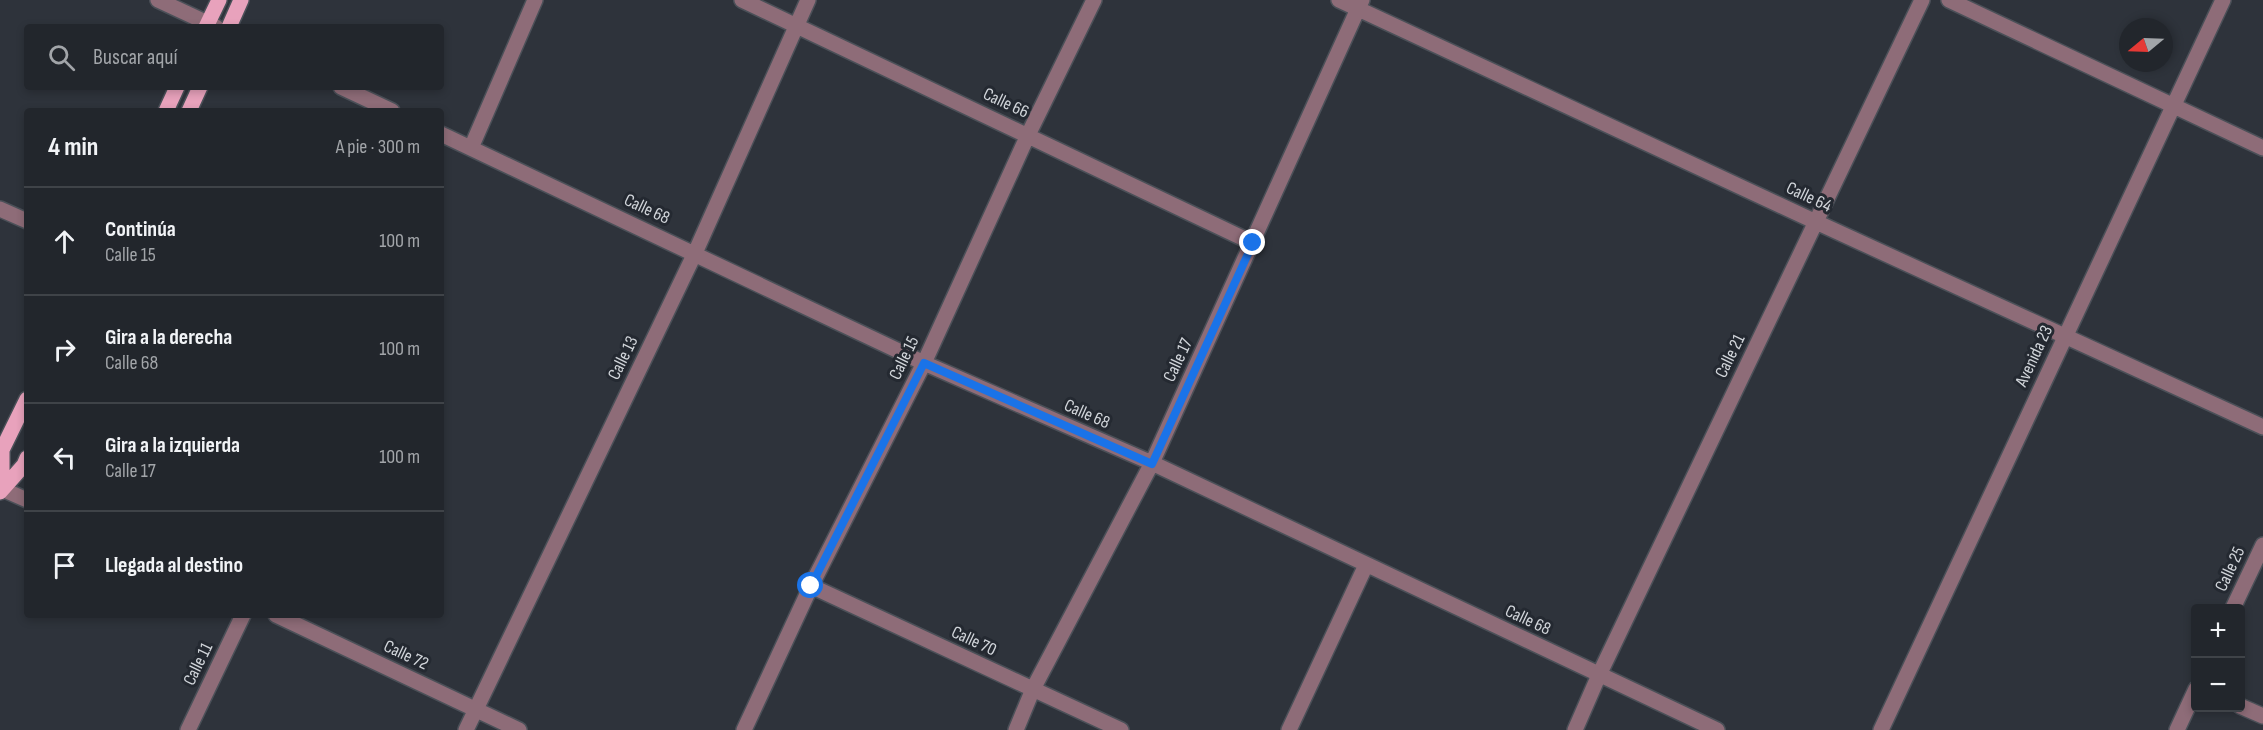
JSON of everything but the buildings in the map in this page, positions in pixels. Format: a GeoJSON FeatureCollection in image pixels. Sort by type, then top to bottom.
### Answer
{"type":"FeatureCollection","features":[{"type":"Feature","properties":{"kind":"main road"},"geometry":{"type":"LineString","coordinates":[[211,24],[219,0]]}},
{"type":"Feature","properties":{"kind":"main road"},"geometry":{"type":"LineString","coordinates":[[230,24],[241,0]]}},
{"type":"Feature","properties":{"kind":"main road"},"geometry":{"type":"LineString","coordinates":[[167,108],[176,90]]}},
{"type":"Feature","properties":{"kind":"main road"},"geometry":{"type":"LineString","coordinates":[[190,108],[199,90]]}},
{"type":"Feature","properties":{"kind":"main road"},"geometry":{"type":"LineString","coordinates":[[0,490],[2,450],[24,405]]}},
{"type":"Feature","properties":{"kind":"main road"},"geometry":{"type":"LineString","coordinates":[[0,490],[24,465]]}},
{"type":"Feature","properties":{"kind":"street"},"geometry":{"type":"LineString","coordinates":[[158,0],[206,24]]}},
{"type":"Feature","properties":{"kind":"street"},"geometry":{"type":"LineString","coordinates":[[471,148],[535,0]]}},
{"type":"Feature","properties":{"kind":"street","name":"Calle 66"},"geometry":{"type":"LineString","coordinates":[[742,0],[1253,243]]}},
{"type":"Feature","properties":{"kind":"street","name":"Calle 13"},"geometry":{"type":"LineString","coordinates":[[466,730],[695,253],[808,0]]}},
{"type":"Feature","properties":{"kind":"street","name":"Calle 15"},"geometry":{"type":"LineString","coordinates":[[744,730],[811,586],[924,363],[1028,135],[1094,0]]}},
{"type":"Feature","properties":{"kind":"street","name":"Calle 64"},"geometry":{"type":"LineString","coordinates":[[1339,0],[1360,4],[1816,222],[2263,427]]}},
{"type":"Feature","properties":{"kind":"street","name":"Calle 21"},"geometry":{"type":"LineString","coordinates":[[1575,730],[1599,675],[1922,0]]}},
{"type":"Feature","properties":{"kind":"street"},"geometry":{"type":"LineString","coordinates":[[1949,0],[2263,148]]}},
{"type":"Feature","properties":{"kind":"street","name":"Avenida 23"},"geometry":{"type":"LineString","coordinates":[[1881,730],[2223,0]]}},
{"type":"Feature","properties":{"kind":"street","name":"Calle 17"},"geometry":{"type":"LineString","coordinates":[[1016,730],[1033,689],[1152,464],[1360,4]]}},
{"type":"Feature","properties":{"kind":"street"},"geometry":{"type":"LineString","coordinates":[[347,90],[386,108]]}},
{"type":"Feature","properties":{"kind":"street","name":"Calle 68"},"geometry":{"type":"LineString","coordinates":[[444,135],[924,363],[1152,464],[1717,730]]}},
{"type":"Feature","properties":{"kind":"street"},"geometry":{"type":"LineString","coordinates":[[0,209],[24,220]]}},
{"type":"Feature","properties":{"kind":"street"},"geometry":{"type":"LineString","coordinates":[[0,490],[24,499]]}},
{"type":"Feature","properties":{"kind":"street","name":"Calle 25"},"geometry":{"type":"LineString","coordinates":[[2235,604],[2263,545]]}},
{"type":"Feature","properties":{"kind":"street"},"geometry":{"type":"LineString","coordinates":[[1289,730],[1366,565]]}},
{"type":"Feature","properties":{"kind":"street","name":"Calle 70"},"geometry":{"type":"LineString","coordinates":[[811,586],[1121,730]]}},
{"type":"Feature","properties":{"kind":"street","name":"Calle 11"},"geometry":{"type":"LineString","coordinates":[[188,730],[242,618]]}},
{"type":"Feature","properties":{"kind":"street","name":"Calle 72"},"geometry":{"type":"LineString","coordinates":[[282,618],[519,730]]}},
{"type":"Feature","properties":{"kind":"street"},"geometry":{"type":"LineString","coordinates":[[2177,730],[2191,700]]}},
{"type":"Feature","properties":{"kind":"street"},"geometry":{"type":"LineString","coordinates":[[2245,708],[2263,716]]}},
{"type":"Feature","properties":{"kind":"route"},"geometry":{"type":"LineString","coordinates":[[811,586],[924,363],[1152,464],[1253,243]]}}]}
